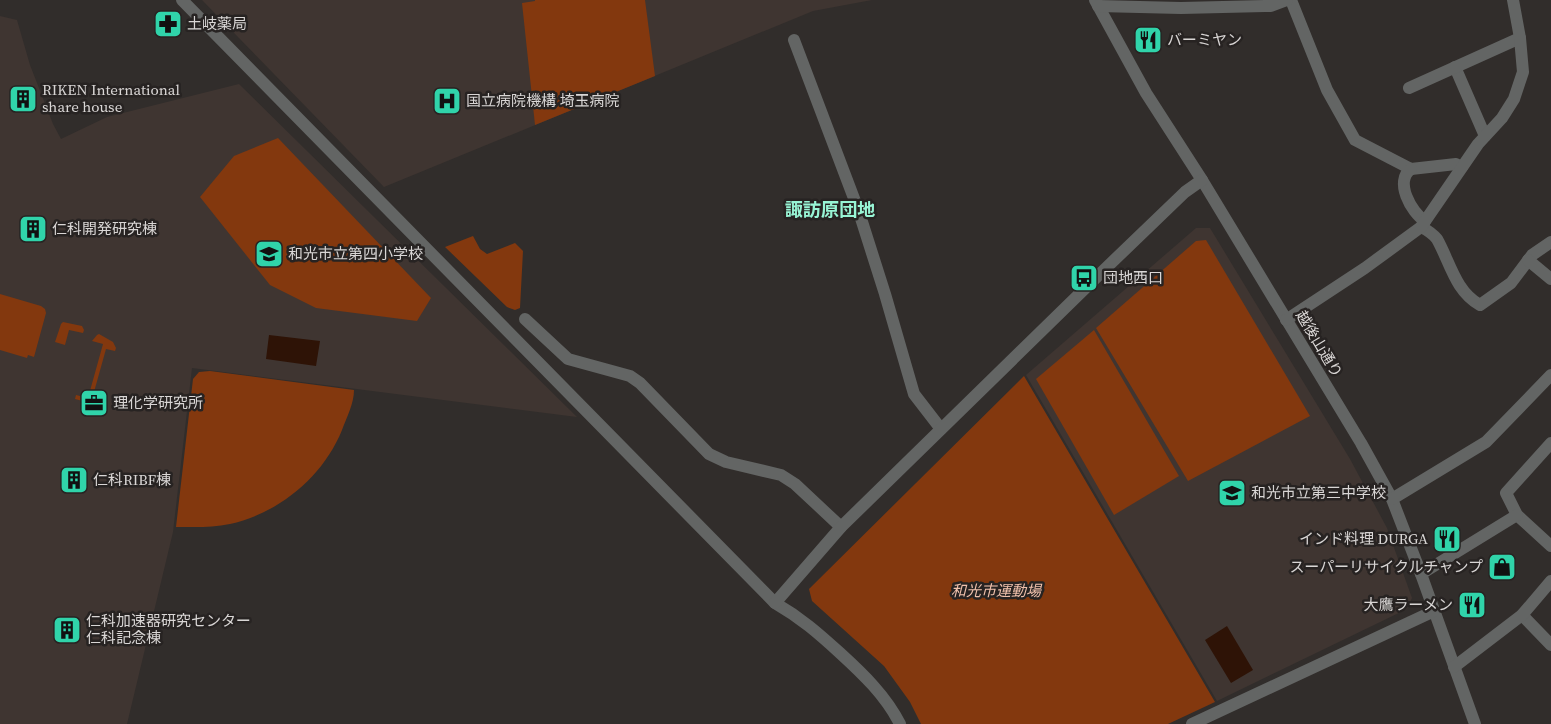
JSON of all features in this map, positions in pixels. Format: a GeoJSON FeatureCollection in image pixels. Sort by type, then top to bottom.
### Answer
{"type":"FeatureCollection","features":[{"type":"Feature","properties":{"kind":"street"},"geometry":{"type":"LineString","coordinates":[[182,0],[775,603],[806,622],[857,669],[879,692],[900,724]]}},
{"type":"Feature","properties":{"kind":"street"},"geometry":{"type":"LineString","coordinates":[[1096,3],[1271,6],[1289,0],[1327,90],[1355,140],[1411,169],[1456,164],[1462,167]]}},
{"type":"Feature","properties":{"kind":"street"},"geometry":{"type":"LineString","coordinates":[[1286,320],[1365,268],[1423,224],[1485,136],[1502,118],[1514,98],[1524,72],[1513,0]]}},
{"type":"Feature","properties":{"kind":"street","name":"越後山通り"},"geometry":{"type":"LineString","coordinates":[[1096,3],[1146,93],[1202,180],[1360,443],[1392,500],[1475,724]]}},
{"type":"Feature","properties":{"kind":"street"},"geometry":{"type":"LineString","coordinates":[[1409,88],[1520,38]]}},
{"type":"Feature","properties":{"kind":"street"},"geometry":{"type":"LineString","coordinates":[[794,40],[858,209],[914,394],[941,429]]}},
{"type":"Feature","properties":{"kind":"street"},"geometry":{"type":"LineString","coordinates":[[1455,67],[1485,136]]}},
{"type":"Feature","properties":{"kind":"street"},"geometry":{"type":"LineString","coordinates":[[1411,169],[1408,171],[1405,179],[1405,191],[1413,211],[1437,240],[1454,277],[1462,289],[1480,305],[1511,283],[1532,255],[1551,242]]}},
{"type":"Feature","properties":{"kind":"street"},"geometry":{"type":"LineString","coordinates":[[775,603],[786,588],[841,527],[1184,192],[1202,180]]}},
{"type":"Feature","properties":{"kind":"street"},"geometry":{"type":"LineString","coordinates":[[1528,260],[1551,279]]}},
{"type":"Feature","properties":{"kind":"street"},"geometry":{"type":"LineString","coordinates":[[525,319],[568,359],[630,376],[640,383],[709,454],[726,462],[781,475],[794,484],[841,527]]}},
{"type":"Feature","properties":{"kind":"street"},"geometry":{"type":"LineString","coordinates":[[1392,500],[1486,442],[1551,375]]}},
{"type":"Feature","properties":{"kind":"street"},"geometry":{"type":"LineString","coordinates":[[1551,443],[1506,492],[1506,496],[1517,514],[1551,546]]}},
{"type":"Feature","properties":{"kind":"street"},"geometry":{"type":"LineString","coordinates":[[1421,574],[1517,514]]}},
{"type":"Feature","properties":{"kind":"street"},"geometry":{"type":"LineString","coordinates":[[1454,667],[1522,615],[1551,581]]}},
{"type":"Feature","properties":{"kind":"street"},"geometry":{"type":"LineString","coordinates":[[1192,724],[1434,611]]}},
{"type":"Feature","properties":{"kind":"street"},"geometry":{"type":"LineString","coordinates":[[1522,615],[1551,645]]}},
{"type":"Feature","properties":{"kind":"shaded area","name":"国立病院機構 埼玉病院"},"geometry":{"type":"Polygon","coordinates":[[[202,0],[872,0],[813,11],[384,187],[202,0]]]}},
{"type":"Feature","properties":{"kind":"shaded area"},"geometry":{"type":"Polygon","coordinates":[[[0,16],[17,20],[30,65],[53,124],[61,139],[107,117],[239,84],[577,417],[192,368],[173,532],[127,724],[0,724],[0,16]]]}},
{"type":"Feature","properties":{"kind":"shaded area","name":"和光市立第三中学校"},"geometry":{"type":"Polygon","coordinates":[[[1196,228],[1210,228],[1350,459],[1387,528],[1412,598],[1407,609],[1217,701],[1026,375],[1196,228]]]}},
{"type":"Feature","properties":{"kind":"shaded area"},"geometry":{"type":"Polygon","coordinates":[[[269,335],[320,341],[316,366],[266,359],[269,335]]]}},
{"type":"Feature","properties":{"kind":"shaded area"},"geometry":{"type":"Polygon","coordinates":[[[1227,626],[1253,670],[1231,683],[1205,640],[1227,626]]]}},
{"type":"Feature","properties":{"kind":"green space"},"geometry":{"type":"Polygon","coordinates":[[[535,0],[645,0],[655,76],[535,125],[522,3],[535,0]]]}},
{"type":"Feature","properties":{"kind":"green space"},"geometry":{"type":"Polygon","coordinates":[[[278,138],[431,298],[417,321],[316,308],[270,285],[200,197],[234,156],[278,138]]]}},
{"type":"Feature","properties":{"kind":"green space"},"geometry":{"type":"Polygon","coordinates":[[[473,236],[480,249],[487,254],[515,243],[523,251],[520,308],[515,310],[507,307],[445,247],[473,236]]]}},
{"type":"Feature","properties":{"kind":"green space"},"geometry":{"type":"Polygon","coordinates":[[[1206,240],[1310,416],[1188,481],[1096,328],[1196,241],[1206,240]]]}},
{"type":"Feature","properties":{"kind":"green space"},"geometry":{"type":"Polygon","coordinates":[[[0,294],[41,306],[45,309],[46,313],[34,357],[28,355],[27,358],[0,350],[0,294]]]}},
{"type":"Feature","properties":{"kind":"green space"},"geometry":{"type":"Polygon","coordinates":[[[63,322],[82,326],[84,330],[83,333],[69,330],[65,345],[55,342],[63,322]]]}},
{"type":"Feature","properties":{"kind":"green space"},"geometry":{"type":"Polygon","coordinates":[[[1094,330],[1179,476],[1114,515],[1036,379],[1094,330]]]}},
{"type":"Feature","properties":{"kind":"green space"},"geometry":{"type":"Polygon","coordinates":[[[99,334],[113,342],[116,348],[115,351],[106,349],[94,392],[103,395],[100,401],[94,404],[75,399],[76,395],[88,398],[103,344],[92,341],[99,334]]]}},
{"type":"Feature","properties":{"kind":"green space"},"geometry":{"type":"Polygon","coordinates":[[[210,371],[354,390],[353,400],[334,447],[323,463],[311,477],[282,502],[248,519],[230,524],[210,527],[176,527],[193,379],[199,372],[210,371]]]}},
{"type":"Feature","properties":{"kind":"green space","name":"和光市運動場"},"geometry":{"type":"Polygon","coordinates":[[[1024,376],[1215,702],[1168,724],[921,724],[910,702],[884,666],[812,601],[809,589],[1024,376]]]}},
{"type":"Feature","properties":{"kind":"place","name":"土岐薬局"},"geometry":{"type":"Point","coordinates":[168,24]}},
{"type":"Feature","properties":{"kind":"place","name":"バーミヤン"},"geometry":{"type":"Point","coordinates":[1148,40]}},
{"type":"Feature","properties":{"kind":"place","name":"RIKEN International share house"},"geometry":{"type":"Point","coordinates":[23,99]}},
{"type":"Feature","properties":{"kind":"place","name":"国立病院機構 埼玉病院"},"geometry":{"type":"Point","coordinates":[447,101]}},
{"type":"Feature","properties":{"kind":"place","name":"仁科開発研究棟"},"geometry":{"type":"Point","coordinates":[33,229]}},
{"type":"Feature","properties":{"kind":"place","name":"和光市立第四小学校"},"geometry":{"type":"Point","coordinates":[269,254]}},
{"type":"Feature","properties":{"kind":"place","name":"団地西口"},"geometry":{"type":"Point","coordinates":[1084,278]}},
{"type":"Feature","properties":{"kind":"place","name":"理化学研究所"},"geometry":{"type":"Point","coordinates":[94,403]}},
{"type":"Feature","properties":{"kind":"place","name":"仁科RIBF棟"},"geometry":{"type":"Point","coordinates":[74,480]}},
{"type":"Feature","properties":{"kind":"place","name":"和光市立第三中学校"},"geometry":{"type":"Point","coordinates":[1232,493]}},
{"type":"Feature","properties":{"kind":"place","name":"インド料理 DURGA"},"geometry":{"type":"Point","coordinates":[1447,539]}},
{"type":"Feature","properties":{"kind":"place","name":"スーパーリサイクルチャンプ"},"geometry":{"type":"Point","coordinates":[1502,567]}},
{"type":"Feature","properties":{"kind":"place","name":"大鷹ラーメン"},"geometry":{"type":"Point","coordinates":[1472,605]}},
{"type":"Feature","properties":{"kind":"place","name":"仁科加速器研究センター 仁科記念棟"},"geometry":{"type":"Point","coordinates":[67,630]}},
{"type":"Feature","properties":{"kind":"district","name":"諏訪原団地"},"geometry":{"type":"Point","coordinates":[830,210]}}]}
